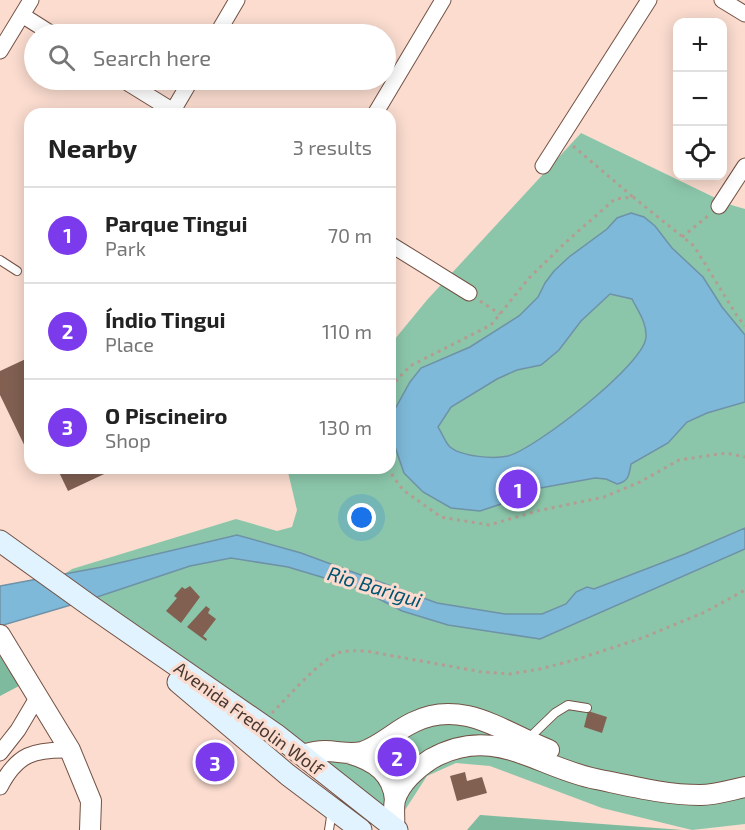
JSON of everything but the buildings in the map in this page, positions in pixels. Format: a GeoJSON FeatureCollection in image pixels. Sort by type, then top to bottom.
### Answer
{"type":"FeatureCollection","features":[{"type":"Feature","properties":{"kind":"main road","name":"Avenida Fredolin Wolf"},"geometry":{"type":"LineString","coordinates":[[4,544],[302,754],[395,829]]}},
{"type":"Feature","properties":{"kind":"main road","name":"Avenida Fredolin Wolf"},"geometry":{"type":"LineString","coordinates":[[93,608],[288,775],[361,830]]}},
{"type":"Feature","properties":{"kind":"main road"},"geometry":{"type":"LineString","coordinates":[[257,748],[268,737],[269,730]]}},
{"type":"Feature","properties":{"kind":"main road"},"geometry":{"type":"LineString","coordinates":[[288,775],[302,754]]}},
{"type":"Feature","properties":{"kind":"street"},"geometry":{"type":"LineString","coordinates":[[0,51],[31,0]]}},
{"type":"Feature","properties":{"kind":"street"},"geometry":{"type":"LineString","coordinates":[[223,24],[237,0]]}},
{"type":"Feature","properties":{"kind":"street"},"geometry":{"type":"LineString","coordinates":[[396,79],[443,0]]}},
{"type":"Feature","properties":{"kind":"street"},"geometry":{"type":"LineString","coordinates":[[543,166],[649,0]]}},
{"type":"Feature","properties":{"kind":"street"},"geometry":{"type":"LineString","coordinates":[[722,0],[745,14]]}},
{"type":"Feature","properties":{"kind":"street"},"geometry":{"type":"LineString","coordinates":[[22,15],[36,24]]}},
{"type":"Feature","properties":{"kind":"street"},"geometry":{"type":"LineString","coordinates":[[138,90],[166,108]]}},
{"type":"Feature","properties":{"kind":"street"},"geometry":{"type":"LineString","coordinates":[[177,108],[186,90]]}},
{"type":"Feature","properties":{"kind":"street"},"geometry":{"type":"LineString","coordinates":[[379,108],[389,90]]}},
{"type":"Feature","properties":{"kind":"street"},"geometry":{"type":"LineString","coordinates":[[719,206],[745,166]]}},
{"type":"Feature","properties":{"kind":"street"},"geometry":{"type":"LineString","coordinates":[[396,248],[469,293]]}},
{"type":"Feature","properties":{"kind":"street"},"geometry":{"type":"LineString","coordinates":[[1,637],[70,750],[91,801],[90,830]]}},
{"type":"Feature","properties":{"kind":"street"},"geometry":{"type":"LineString","coordinates":[[0,753],[18,730],[37,698]]}},
{"type":"Feature","properties":{"kind":"street"},"geometry":{"type":"LineString","coordinates":[[302,754],[324,751],[351,754],[363,752],[430,714],[456,713],[485,721],[625,785]]}},
{"type":"Feature","properties":{"kind":"street"},"geometry":{"type":"LineString","coordinates":[[18,730],[22,739],[34,753]]}},
{"type":"Feature","properties":{"kind":"street"},"geometry":{"type":"LineString","coordinates":[[395,800],[401,787],[421,765],[449,749],[482,744],[509,749],[592,779],[664,792],[701,795],[745,787]]}},
{"type":"Feature","properties":{"kind":"street"},"geometry":{"type":"LineString","coordinates":[[0,787],[8,772],[18,761],[47,749],[70,750]]}},
{"type":"Feature","properties":{"kind":"street"},"geometry":{"type":"LineString","coordinates":[[351,754],[372,763],[392,782],[395,800],[395,829]]}},
{"type":"Feature","properties":{"kind":"lane"},"geometry":{"type":"LineString","coordinates":[[0,260],[17,271]]}},
{"type":"Feature","properties":{"kind":"lane"},"geometry":{"type":"LineString","coordinates":[[526,741],[555,713],[568,705],[587,708]]}},
{"type":"Feature","properties":{"kind":"lane"},"geometry":{"type":"LineString","coordinates":[[329,830],[333,809]]}},
{"type":"Feature","properties":{"kind":"path"},"geometry":{"type":"LineString","coordinates":[[562,137],[694,246],[745,326]]}},
{"type":"Feature","properties":{"kind":"path"},"geometry":{"type":"LineString","coordinates":[[396,381],[410,366],[491,325],[529,278],[566,242],[615,199],[633,197]]}},
{"type":"Feature","properties":{"kind":"path"},"geometry":{"type":"LineString","coordinates":[[682,237],[719,206]]}},
{"type":"Feature","properties":{"kind":"path"},"geometry":{"type":"LineString","coordinates":[[469,293],[500,314]]}},
{"type":"Feature","properties":{"kind":"path"},"geometry":{"type":"LineString","coordinates":[[391,474],[403,490],[441,517],[489,525],[537,511],[604,496],[640,482],[679,460],[726,453],[745,457]]}},
{"type":"Feature","properties":{"kind":"path"},"geometry":{"type":"LineString","coordinates":[[269,730],[310,675],[336,654],[366,651],[482,672],[510,674],[578,659],[642,638],[705,612],[745,590]]}},
{"type":"Feature","properties":{"kind":"green space"},"geometry":{"type":"Polygon","coordinates":[[[581,133],[673,177],[673,180],[678,180],[728,204],[745,209],[745,824],[692,830],[602,808],[490,766],[456,763],[427,776],[394,827],[62,576],[72,569],[236,519],[277,531],[292,527],[297,510],[288,474],[396,474],[396,338],[427,300],[581,133]]]}},
{"type":"Feature","properties":{"kind":"green space"},"geometry":{"type":"Polygon","coordinates":[[[0,656],[19,686],[0,696],[0,656]]]}},
{"type":"Feature","properties":{"kind":"green space"},"geometry":{"type":"Polygon","coordinates":[[[481,815],[683,830],[467,830],[481,815]]]}},
{"type":"Feature","properties":{"kind":"water"},"geometry":{"type":"Polygon","coordinates":[[[631,213],[644,217],[703,277],[722,307],[745,335],[745,402],[707,413],[687,422],[668,443],[631,464],[629,474],[621,483],[595,478],[524,491],[501,504],[480,511],[451,508],[423,492],[404,473],[396,450],[396,407],[410,382],[421,368],[470,347],[519,316],[538,297],[554,271],[607,229],[617,218],[631,213]],[[610,294],[581,321],[559,350],[541,365],[517,370],[497,379],[451,407],[438,427],[448,445],[462,453],[495,457],[508,456],[541,438],[587,404],[628,366],[641,350],[646,337],[642,317],[632,299],[610,294]]]}},
{"type":"Feature","properties":{"kind":"water","name":"Rio Barigui"},"geometry":{"type":"Polygon","coordinates":[[[745,528],[745,549],[540,639],[448,625],[402,611],[358,588],[288,567],[231,558],[190,566],[0,626],[0,586],[102,567],[237,535],[301,553],[437,603],[505,614],[542,614],[566,604],[576,592],[587,587],[594,589],[745,528]]]}},
{"type":"Feature","properties":{"kind":"place","name":"Parque Tingui"},"geometry":{"type":"Point","coordinates":[518,489]}},
{"type":"Feature","properties":{"kind":"place","name":"Índio Tingui"},"geometry":{"type":"Point","coordinates":[397,757]}},
{"type":"Feature","properties":{"kind":"place","name":"O Piscineiro"},"geometry":{"type":"Point","coordinates":[215,762]}}]}
